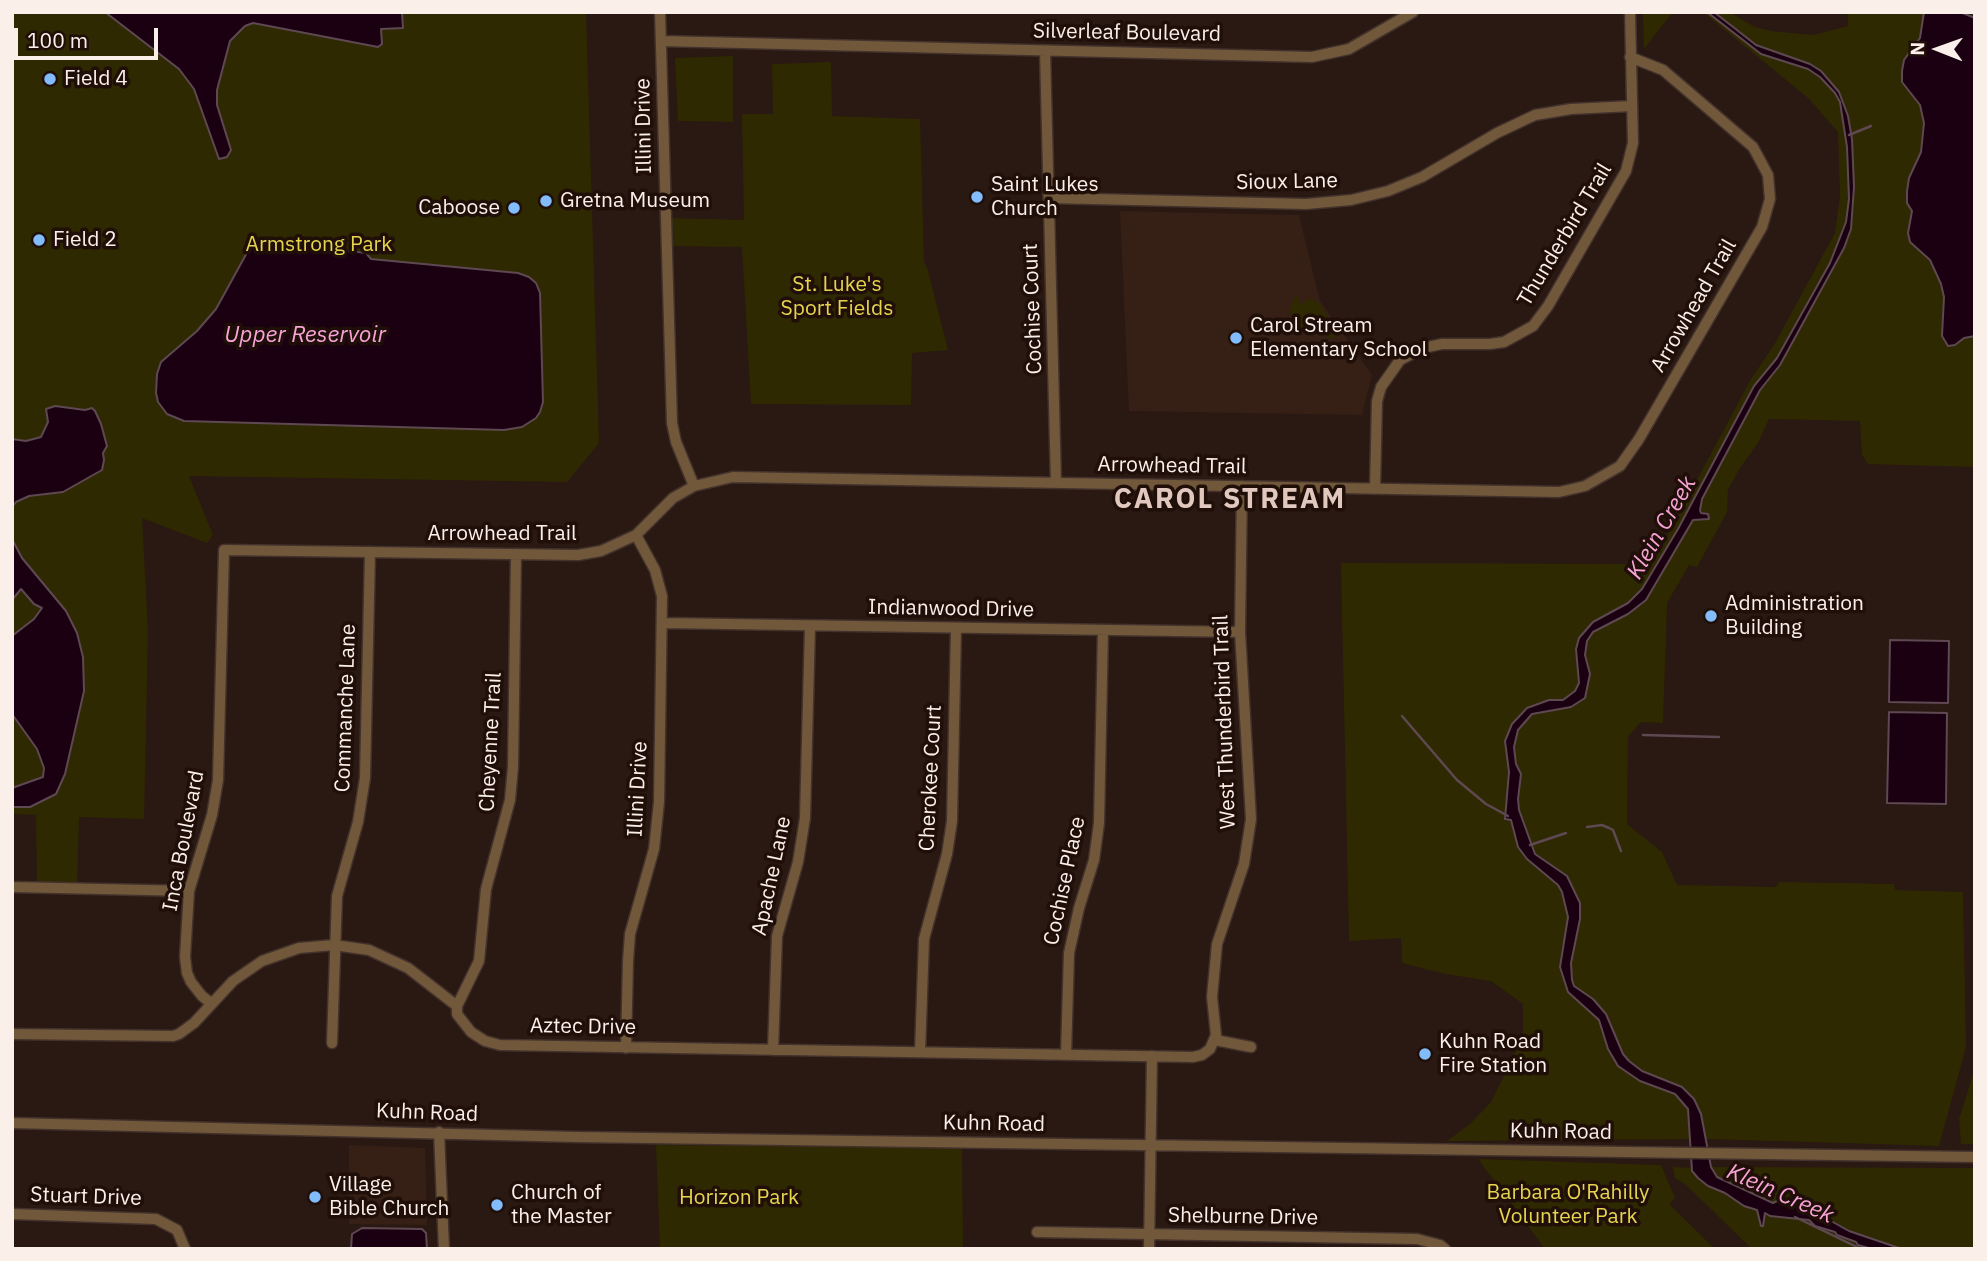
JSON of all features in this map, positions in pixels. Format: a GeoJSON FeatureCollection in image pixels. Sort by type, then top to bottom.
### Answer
{"type":"FeatureCollection","features":[{"type":"Feature","properties":{"kind":"street","name":"Illini Drive"},"geometry":{"type":"LineString","coordinates":[[660,12],[672,423],[676,443],[694,486]]}},
{"type":"Feature","properties":{"kind":"street","name":"Silverleaf Boulevard"},"geometry":{"type":"LineString","coordinates":[[661,41],[1312,57],[1349,49],[1413,12]]}},
{"type":"Feature","properties":{"kind":"street","name":"Thunderbird Trail"},"geometry":{"type":"LineString","coordinates":[[1375,489],[1377,401],[1384,382],[1400,360],[1423,348],[1441,344],[1497,344],[1513,339],[1533,326],[1548,306],[1629,164],[1633,143],[1630,12]]}},
{"type":"Feature","properties":{"kind":"street","name":"Cochise Court"},"geometry":{"type":"LineString","coordinates":[[1045,51],[1056,483]]}},
{"type":"Feature","properties":{"kind":"street","name":"Arrowhead Trail"},"geometry":{"type":"LineString","coordinates":[[224,550],[578,555],[601,551],[636,535],[673,498],[694,486],[733,477],[1559,492],[1572,490],[1599,480],[1620,466],[1639,439],[1762,227],[1769,208],[1770,187],[1764,166],[1753,147],[1663,69],[1630,57]]}},
{"type":"Feature","properties":{"kind":"street","name":"Sioux Lane"},"geometry":{"type":"LineString","coordinates":[[1049,198],[1306,204],[1351,200],[1388,191],[1422,177],[1497,133],[1535,115],[1571,109],[1632,106]]}},
{"type":"Feature","properties":{"kind":"street","name":"West Thunderbird Trail"},"geometry":{"type":"LineString","coordinates":[[1214,1040],[1212,989],[1217,944],[1244,864],[1251,819],[1240,632],[1242,486]]}},
{"type":"Feature","properties":{"kind":"street","name":"Illini Drive"},"geometry":{"type":"LineString","coordinates":[[626,1048],[631,934],[657,827],[663,623],[659,582],[636,535]]}},
{"type":"Feature","properties":{"kind":"street","name":"Inca Boulevard"},"geometry":{"type":"LineString","coordinates":[[212,1004],[191,982],[185,964],[189,891],[212,815],[218,780],[224,550]]}},
{"type":"Feature","properties":{"kind":"street","name":"Commanche Lane"},"geometry":{"type":"LineString","coordinates":[[332,1043],[337,896],[358,822],[365,784],[370,552]]}},
{"type":"Feature","properties":{"kind":"street","name":"Cheyenne Trail"},"geometry":{"type":"LineString","coordinates":[[457,1006],[479,961],[486,889],[510,800],[513,767],[516,554]]}},
{"type":"Feature","properties":{"kind":"street","name":"Indianwood Drive"},"geometry":{"type":"LineString","coordinates":[[663,623],[1240,632]]}},
{"type":"Feature","properties":{"kind":"street","name":"Apache Lane"},"geometry":{"type":"LineString","coordinates":[[773,1050],[777,936],[798,862],[806,818],[810,626]]}},
{"type":"Feature","properties":{"kind":"street","name":"Cherokee Court"},"geometry":{"type":"LineString","coordinates":[[920,1052],[924,939],[947,854],[952,821],[956,628]]}},
{"type":"Feature","properties":{"kind":"street","name":"Cochise Place"},"geometry":{"type":"LineString","coordinates":[[1066,1055],[1069,953],[1094,860],[1099,823],[1103,630]]}},
{"type":"Feature","properties":{"kind":"street"},"geometry":{"type":"LineString","coordinates":[[12,887],[189,891]]}},
{"type":"Feature","properties":{"kind":"street","name":"Aztec Drive"},"geometry":{"type":"LineString","coordinates":[[12,1034],[164,1037],[179,1034],[233,981],[262,961],[299,948],[334,945],[369,950],[393,959],[422,977],[457,1006],[457,1014],[471,1032],[492,1044],[1197,1056],[1207,1052],[1214,1040]]}},
{"type":"Feature","properties":{"kind":"street"},"geometry":{"type":"LineString","coordinates":[[1214,1040],[1251,1047]]}},
{"type":"Feature","properties":{"kind":"street"},"geometry":{"type":"LineString","coordinates":[[1149,1249],[1152,1056]]}},
{"type":"Feature","properties":{"kind":"street","name":"Kuhn Road"},"geometry":{"type":"LineString","coordinates":[[12,1124],[577,1137],[1975,1157]]}},
{"type":"Feature","properties":{"kind":"street"},"geometry":{"type":"LineString","coordinates":[[439,1132],[444,1249]]}},
{"type":"Feature","properties":{"kind":"street","name":"Stuart Drive"},"geometry":{"type":"LineString","coordinates":[[12,1214],[156,1219],[177,1230],[185,1249]]}},
{"type":"Feature","properties":{"kind":"street","name":"Shelburne Drive"},"geometry":{"type":"LineString","coordinates":[[1037,1232],[1149,1234],[1318,1243],[1417,1239],[1445,1249]]}},
{"type":"Feature","properties":{"kind":"shaded area","name":"Carol Stream Elementary School"},"geometry":{"type":"Polygon","coordinates":[[[1120,211],[1299,215],[1320,301],[1372,375],[1362,415],[1129,411],[1120,211]]]}},
{"type":"Feature","properties":{"kind":"shaded area"},"geometry":{"type":"Polygon","coordinates":[[[349,1145],[425,1148],[427,1225],[349,1224],[349,1145]]]}},
{"type":"Feature","properties":{"kind":"green space","name":"Armstrong Park"},"geometry":{"type":"Polygon","coordinates":[[[12,12],[586,12],[599,443],[567,482],[189,476],[213,535],[207,543],[142,518],[148,632],[144,819],[79,817],[77,889],[37,888],[36,815],[12,814],[12,12]]]}},
{"type":"Feature","properties":{"kind":"green space"},"geometry":{"type":"Polygon","coordinates":[[[1643,12],[1673,12],[1644,49],[1643,12]]]}},
{"type":"Feature","properties":{"kind":"green space"},"geometry":{"type":"Polygon","coordinates":[[[1703,12],[1707,12],[1761,54],[1808,69],[1835,93],[1840,102],[1847,147],[1849,199],[1846,222],[1830,263],[1777,358],[1754,386],[1655,568],[1661,574],[1693,520],[1705,514],[1700,510],[1702,499],[1760,390],[1780,365],[1844,248],[1851,229],[1854,204],[1852,139],[1848,116],[1839,92],[1821,71],[1810,64],[1756,45],[1714,12],[1729,12],[1755,27],[1771,31],[1813,35],[1848,26],[1848,12],[1924,12],[1920,38],[1904,60],[1902,82],[1920,105],[1924,123],[1921,152],[1909,178],[1907,191],[1907,203],[1912,211],[1908,233],[1910,242],[1930,260],[1941,284],[1944,297],[1944,342],[1955,345],[1964,338],[1975,336],[1975,467],[1868,464],[1862,455],[1860,421],[1769,419],[1758,443],[1728,490],[1727,512],[1697,567],[1689,565],[1667,603],[1663,723],[1641,722],[1628,737],[1627,824],[1662,852],[1677,885],[1776,887],[1779,882],[1894,884],[1895,890],[1963,892],[1966,1047],[1939,1146],[1708,1139],[1447,1141],[1471,1123],[1491,1102],[1523,1037],[1523,1004],[1491,981],[1445,974],[1402,963],[1401,938],[1349,941],[1341,563],[1652,564],[1751,379],[1774,345],[1835,233],[1840,196],[1838,132],[1808,98],[1703,12]]]}},
{"type":"Feature","properties":{"kind":"green space"},"geometry":{"type":"Polygon","coordinates":[[[733,56],[733,122],[678,121],[675,58],[733,56]]]}},
{"type":"Feature","properties":{"kind":"green space","name":"St. Luke's Sport Fields"},"geometry":{"type":"Polygon","coordinates":[[[831,62],[832,116],[920,119],[924,262],[948,350],[912,353],[911,405],[751,404],[742,247],[666,246],[665,218],[744,220],[742,114],[773,114],[772,64],[831,62]]]}},
{"type":"Feature","properties":{"kind":"green space"},"geometry":{"type":"Polygon","coordinates":[[[1296,294],[1301,305],[1309,298],[1318,302],[1337,332],[1334,339],[1289,325],[1294,315],[1289,312],[1296,294]]]}},
{"type":"Feature","properties":{"kind":"green space"},"geometry":{"type":"Polygon","coordinates":[[[1975,1068],[1975,1144],[1961,1144],[1959,1119],[1975,1068]]]}},
{"type":"Feature","properties":{"kind":"green space","name":"Horizon Park"},"geometry":{"type":"Polygon","coordinates":[[[656,1145],[962,1148],[963,1249],[660,1249],[656,1145]]]}},
{"type":"Feature","properties":{"kind":"green space","name":"Barbara O'Rahilly Volunteer Park"},"geometry":{"type":"Polygon","coordinates":[[[1478,1159],[1661,1165],[1675,1198],[1669,1204],[1715,1249],[1545,1249],[1478,1159]]]}},
{"type":"Feature","properties":{"kind":"green space"},"geometry":{"type":"Polygon","coordinates":[[[1673,1167],[1692,1168],[1698,1178],[1708,1186],[1725,1193],[1744,1206],[1758,1210],[1763,1225],[1765,1213],[1776,1217],[1809,1220],[1858,1245],[1872,1249],[1752,1249],[1686,1185],[1675,1178],[1673,1167]]]}},
{"type":"Feature","properties":{"kind":"green space"},"geometry":{"type":"Polygon","coordinates":[[[1711,1167],[1975,1168],[1975,1249],[1902,1249],[1849,1231],[1804,1206],[1773,1203],[1727,1183],[1717,1177],[1711,1167]]]}},
{"type":"Feature","properties":{"kind":"water"},"geometry":{"type":"Polygon","coordinates":[[[105,12],[402,12],[403,28],[381,29],[382,44],[378,47],[253,23],[245,26],[230,41],[217,90],[217,105],[231,150],[227,157],[219,159],[194,89],[179,69],[105,12]]]}},
{"type":"Feature","properties":{"kind":"water"},"geometry":{"type":"Polygon","coordinates":[[[1707,12],[1714,12],[1756,45],[1810,64],[1821,71],[1839,92],[1848,116],[1852,139],[1854,187],[1851,229],[1844,248],[1780,365],[1760,390],[1702,499],[1701,513],[1708,514],[1709,519],[1693,520],[1646,600],[1628,614],[1593,632],[1587,641],[1585,655],[1590,674],[1585,698],[1571,707],[1532,714],[1518,730],[1514,747],[1516,764],[1521,774],[1519,810],[1535,854],[1567,876],[1580,903],[1580,919],[1571,963],[1574,986],[1593,999],[1606,1014],[1623,1054],[1629,1061],[1642,1071],[1682,1087],[1694,1099],[1701,1114],[1711,1167],[1717,1177],[1773,1203],[1779,1200],[1804,1206],[1849,1231],[1902,1249],[1872,1249],[1858,1245],[1835,1232],[1815,1226],[1809,1220],[1770,1216],[1765,1213],[1761,1226],[1757,1210],[1744,1206],[1698,1178],[1692,1171],[1688,1109],[1675,1094],[1640,1081],[1618,1066],[1608,1049],[1599,1020],[1568,992],[1560,967],[1568,917],[1562,892],[1558,885],[1527,859],[1518,847],[1511,820],[1505,819],[1509,772],[1505,741],[1512,724],[1527,708],[1549,700],[1563,700],[1575,691],[1579,683],[1576,649],[1579,638],[1593,622],[1628,603],[1642,589],[1678,529],[1754,386],[1777,358],[1830,263],[1846,222],[1849,199],[1847,147],[1840,102],[1835,93],[1808,69],[1761,54],[1707,12]]]}},
{"type":"Feature","properties":{"kind":"water"},"geometry":{"type":"Polygon","coordinates":[[[1924,12],[1960,12],[1975,18],[1975,336],[1948,346],[1942,336],[1944,297],[1941,284],[1930,260],[1910,242],[1908,233],[1912,211],[1907,203],[1907,191],[1909,178],[1921,152],[1924,123],[1920,105],[1902,82],[1902,71],[1904,60],[1920,38],[1924,12]]]}},
{"type":"Feature","properties":{"kind":"water","name":"Upper Reservoir"},"geometry":{"type":"Polygon","coordinates":[[[271,241],[366,253],[371,259],[518,273],[529,277],[536,283],[540,293],[543,402],[540,412],[522,427],[504,430],[184,421],[167,414],[158,402],[156,393],[161,362],[197,331],[216,309],[249,249],[271,241]]]}},
{"type":"Feature","properties":{"kind":"water"},"geometry":{"type":"Polygon","coordinates":[[[55,406],[85,410],[92,408],[95,411],[107,446],[103,453],[102,470],[63,492],[29,496],[12,507],[12,439],[26,441],[41,437],[48,422],[46,409],[55,406]]]}},
{"type":"Feature","properties":{"kind":"water"},"geometry":{"type":"Polygon","coordinates":[[[12,539],[22,558],[66,611],[77,633],[83,657],[84,691],[65,774],[56,794],[30,807],[12,807],[12,788],[43,777],[44,768],[37,749],[12,714],[12,636],[34,619],[42,608],[34,604],[21,589],[12,600],[12,539]]]}},
{"type":"Feature","properties":{"kind":"water"},"geometry":{"type":"Polygon","coordinates":[[[1890,640],[1949,641],[1948,703],[1889,702],[1890,640]]]}},
{"type":"Feature","properties":{"kind":"water"},"geometry":{"type":"Polygon","coordinates":[[[1889,712],[1947,713],[1946,804],[1887,803],[1889,712]]]}},
{"type":"Feature","properties":{"kind":"water"},"geometry":{"type":"Polygon","coordinates":[[[362,1228],[422,1229],[426,1233],[427,1249],[351,1249],[352,1234],[362,1228]]]}},
{"type":"Feature","properties":{"kind":"waterway"},"geometry":{"type":"LineString","coordinates":[[1849,135],[1871,126]]}},
{"type":"Feature","properties":{"kind":"waterway"},"geometry":{"type":"LineString","coordinates":[[1402,716],[1457,780],[1486,804],[1508,816]]}},
{"type":"Feature","properties":{"kind":"waterway"},"geometry":{"type":"LineString","coordinates":[[1643,735],[1719,737]]}},
{"type":"Feature","properties":{"kind":"waterway"},"geometry":{"type":"LineString","coordinates":[[1587,827],[1602,825],[1613,830],[1621,851]]}},
{"type":"Feature","properties":{"kind":"waterway"},"geometry":{"type":"LineString","coordinates":[[1530,845],[1566,833]]}},
{"type":"Feature","properties":{"kind":"waterway","name":"Klein Creek"},"geometry":{"type":"LineString","coordinates":[[1795,1217],[1861,1249]]}},
{"type":"Feature","properties":{"kind":"place","name":"Field 4"},"geometry":{"type":"Point","coordinates":[50,79]}},
{"type":"Feature","properties":{"kind":"place","name":"Saint Lukes Church"},"geometry":{"type":"Point","coordinates":[977,197]}},
{"type":"Feature","properties":{"kind":"place","name":"Gretna Museum"},"geometry":{"type":"Point","coordinates":[546,201]}},
{"type":"Feature","properties":{"kind":"place","name":"Caboose"},"geometry":{"type":"Point","coordinates":[514,208]}},
{"type":"Feature","properties":{"kind":"place","name":"Field 2"},"geometry":{"type":"Point","coordinates":[39,240]}},
{"type":"Feature","properties":{"kind":"place","name":"Carol Stream Elementary School"},"geometry":{"type":"Point","coordinates":[1236,338]}},
{"type":"Feature","properties":{"kind":"place","name":"Administration Building"},"geometry":{"type":"Point","coordinates":[1711,616]}},
{"type":"Feature","properties":{"kind":"place","name":"Kuhn Road Fire Station"},"geometry":{"type":"Point","coordinates":[1425,1054]}},
{"type":"Feature","properties":{"kind":"place","name":"Village Bible Church"},"geometry":{"type":"Point","coordinates":[315,1197]}},
{"type":"Feature","properties":{"kind":"place","name":"Church of the Master"},"geometry":{"type":"Point","coordinates":[497,1205]}},
{"type":"Feature","properties":{"kind":"district","name":"CAROL STREAM"},"geometry":{"type":"Point","coordinates":[1230,500]}}]}
